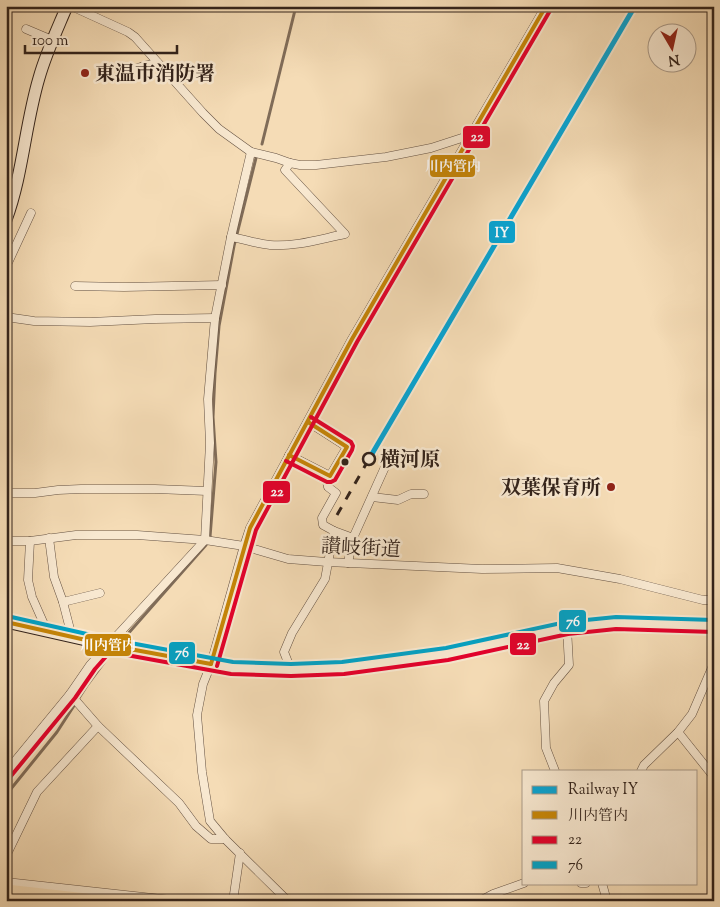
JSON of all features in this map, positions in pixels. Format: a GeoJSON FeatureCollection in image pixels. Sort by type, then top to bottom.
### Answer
{"type":"FeatureCollection","features":[{"type":"Feature","properties":{"kind":"highway"},"geometry":{"type":"LineString","coordinates":[[6,892],[86,901]]}},
{"type":"Feature","properties":{"kind":"main road"},"geometry":{"type":"LineString","coordinates":[[6,220],[13,202],[38,79],[52,40],[69,6]]}},
{"type":"Feature","properties":{"kind":"main road"},"geometry":{"type":"LineString","coordinates":[[6,622],[108,645],[232,668],[291,670],[343,668],[446,654],[567,628],[616,624],[714,626]]}},
{"type":"Feature","properties":{"kind":"street"},"geometry":{"type":"LineString","coordinates":[[69,6],[128,32],[135,37],[203,114],[219,129],[251,152],[290,163],[316,165],[410,153],[471,135]]}},
{"type":"Feature","properties":{"kind":"street"},"geometry":{"type":"LineString","coordinates":[[288,901],[225,839],[210,821],[202,772],[197,715],[203,684],[211,664],[250,528],[352,339],[546,6]]}},
{"type":"Feature","properties":{"kind":"street"},"geometry":{"type":"LineString","coordinates":[[26,29],[52,40]]}},
{"type":"Feature","properties":{"kind":"street"},"geometry":{"type":"LineString","coordinates":[[120,77],[143,65],[158,63]]}},
{"type":"Feature","properties":{"kind":"street"},"geometry":{"type":"LineString","coordinates":[[6,772],[70,694],[90,665],[207,540],[207,491],[210,443],[208,399],[215,318],[251,152]]}},
{"type":"Feature","properties":{"kind":"street"},"geometry":{"type":"LineString","coordinates":[[234,237],[267,245],[278,245],[301,243],[344,234],[285,170],[290,163]]}},
{"type":"Feature","properties":{"kind":"street"},"geometry":{"type":"LineString","coordinates":[[6,267],[31,213]]}},
{"type":"Feature","properties":{"kind":"street"},"geometry":{"type":"LineString","coordinates":[[75,286],[222,285]]}},
{"type":"Feature","properties":{"kind":"street"},"geometry":{"type":"LineString","coordinates":[[6,317],[90,322],[155,318],[215,318]]}},
{"type":"Feature","properties":{"kind":"street"},"geometry":{"type":"LineString","coordinates":[[308,422],[346,447],[327,482],[328,487],[336,493],[322,518],[323,525],[354,538]]}},
{"type":"Feature","properties":{"kind":"street"},"geometry":{"type":"LineString","coordinates":[[289,455],[330,476]]}},
{"type":"Feature","properties":{"kind":"street"},"geometry":{"type":"LineString","coordinates":[[348,563],[354,538],[385,467]]}},
{"type":"Feature","properties":{"kind":"street"},"geometry":{"type":"LineString","coordinates":[[6,493],[81,489],[207,491]]}},
{"type":"Feature","properties":{"kind":"street"},"geometry":{"type":"LineString","coordinates":[[372,497],[398,500],[411,494],[424,494]]}},
{"type":"Feature","properties":{"kind":"street"},"geometry":{"type":"LineString","coordinates":[[291,670],[284,652],[292,633],[325,579],[334,531]]}},
{"type":"Feature","properties":{"kind":"street","name":"讃岐街道"},"geometry":{"type":"LineString","coordinates":[[6,541],[76,535],[137,535],[207,540],[244,546],[288,558],[327,562],[482,569],[557,568],[620,579],[704,600],[714,600]]}},
{"type":"Feature","properties":{"kind":"street"},"geometry":{"type":"LineString","coordinates":[[49,538],[54,577],[72,637]]}},
{"type":"Feature","properties":{"kind":"street"},"geometry":{"type":"LineString","coordinates":[[30,540],[28,580],[32,596],[47,631]]}},
{"type":"Feature","properties":{"kind":"street"},"geometry":{"type":"LineString","coordinates":[[63,602],[100,593]]}},
{"type":"Feature","properties":{"kind":"street"},"geometry":{"type":"LineString","coordinates":[[555,770],[546,748],[544,701],[554,683],[568,665],[567,628]]}},
{"type":"Feature","properties":{"kind":"street"},"geometry":{"type":"LineString","coordinates":[[642,770],[644,765],[678,732],[692,714],[714,663]]}},
{"type":"Feature","properties":{"kind":"street"},"geometry":{"type":"LineString","coordinates":[[70,694],[98,726],[179,802],[196,826],[211,839],[225,839]]}},
{"type":"Feature","properties":{"kind":"street"},"geometry":{"type":"LineString","coordinates":[[6,858],[37,792],[98,726]]}},
{"type":"Feature","properties":{"kind":"street"},"geometry":{"type":"LineString","coordinates":[[678,732],[714,777]]}},
{"type":"Feature","properties":{"kind":"street"},"geometry":{"type":"LineString","coordinates":[[233,901],[240,853]]}},
{"type":"Feature","properties":{"kind":"street"},"geometry":{"type":"LineString","coordinates":[[6,882],[180,901]]}},
{"type":"Feature","properties":{"kind":"street"},"geometry":{"type":"LineString","coordinates":[[480,901],[522,883]]}},
{"type":"Feature","properties":{"kind":"street"},"geometry":{"type":"LineString","coordinates":[[602,884],[607,901]]}},
{"type":"Feature","properties":{"kind":"waterway"},"geometry":{"type":"LineString","coordinates":[[262,144],[296,6]]}},
{"type":"Feature","properties":{"kind":"waterway"},"geometry":{"type":"LineString","coordinates":[[119,644],[206,545],[210,537],[216,462],[213,417],[219,326],[234,246],[256,158]]}},
{"type":"Feature","properties":{"kind":"waterway"},"geometry":{"type":"LineString","coordinates":[[6,795],[57,732],[88,684],[114,649]]}},
{"type":"Feature","properties":{"kind":"railway"},"geometry":{"type":"LineString","coordinates":[[337,515],[369,459]]}},
{"type":"Feature","properties":{"kind":"rail line","name":"IY"},"geometry":{"type":"LineString","coordinates":[[369,459],[635,6]]}},
{"type":"Feature","properties":{"kind":"transit line","name":"川内管内"},"geometry":{"type":"LineString","coordinates":[[211,664],[250,528],[352,339],[546,6]]}},
{"type":"Feature","properties":{"kind":"transit line","name":"22"},"geometry":{"type":"LineString","coordinates":[[217,666],[256,530],[357,342],[551,9]]}},
{"type":"Feature","properties":{"kind":"transit line","name":"22"},"geometry":{"type":"LineString","coordinates":[[286,461],[327,482],[335,480],[353,446],[351,442],[311,417]]}},
{"type":"Feature","properties":{"kind":"transit line","name":"川内管内"},"geometry":{"type":"LineString","coordinates":[[289,455],[330,476],[347,447],[308,422]]}},
{"type":"Feature","properties":{"kind":"transit line","name":"76"},"geometry":{"type":"LineString","coordinates":[[7,616],[109,639],[233,662],[291,664],[342,662],[446,648],[566,622],[616,617],[714,620]]}},
{"type":"Feature","properties":{"kind":"transit line","name":"川内管内"},"geometry":{"type":"LineString","coordinates":[[6,622],[108,645],[211,664]]}},
{"type":"Feature","properties":{"kind":"transit line","name":"22"},"geometry":{"type":"LineString","coordinates":[[11,776],[110,652],[231,674],[291,676],[344,674],[448,660],[568,634],[616,629],[714,632]]}},
{"type":"Feature","properties":{"kind":"place","name":"東温市消防署"},"geometry":{"type":"Point","coordinates":[85,73]}},
{"type":"Feature","properties":{"kind":"place","name":"横河原"},"geometry":{"type":"Point","coordinates":[369,459]}},
{"type":"Feature","properties":{"kind":"place","name":"双葉保育所"},"geometry":{"type":"Point","coordinates":[611,487]}}]}
